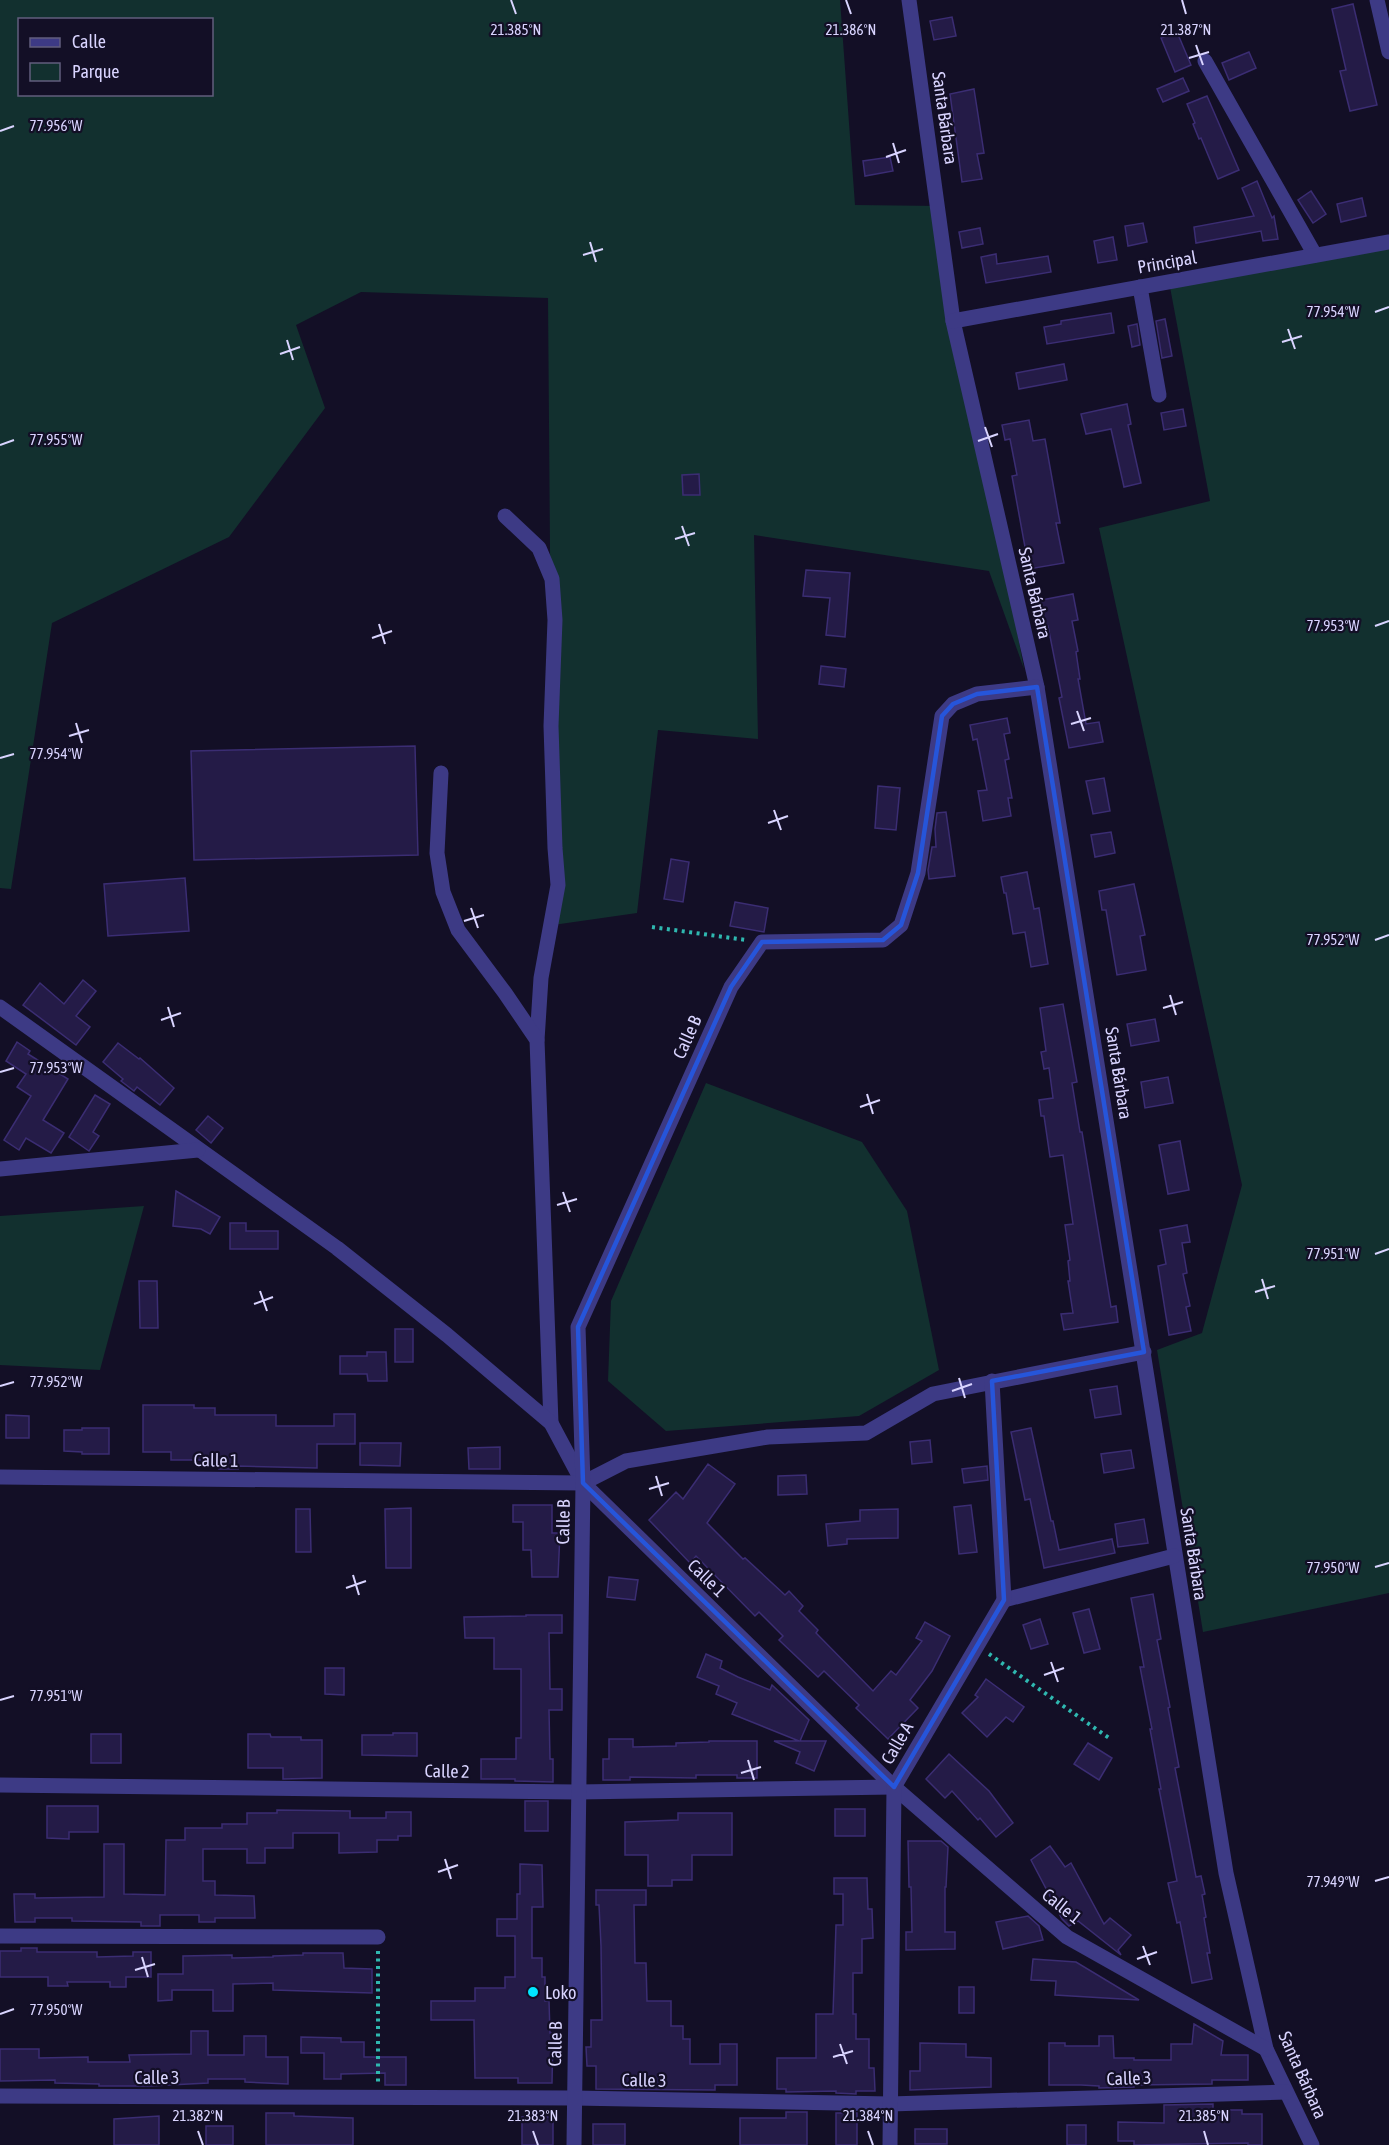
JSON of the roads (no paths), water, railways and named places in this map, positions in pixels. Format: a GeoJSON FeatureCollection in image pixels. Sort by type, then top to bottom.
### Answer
{"type":"FeatureCollection","features":[{"type":"Feature","properties":{"kind":"street","name":"Santa Bárbara"},"geometry":{"type":"LineString","coordinates":[[909,0],[953,321],[1037,687],[1226,1873],[1266,2049],[1312,2145]]}},
{"type":"Feature","properties":{"kind":"street"},"geometry":{"type":"LineString","coordinates":[[1377,0],[1389,52]]}},
{"type":"Feature","properties":{"kind":"street"},"geometry":{"type":"LineString","coordinates":[[1205,61],[1315,255]]}},
{"type":"Feature","properties":{"kind":"street","name":"Principal"},"geometry":{"type":"LineString","coordinates":[[953,321],[1389,242]]}},
{"type":"Feature","properties":{"kind":"street"},"geometry":{"type":"LineString","coordinates":[[1140,287],[1160,395]]}},
{"type":"Feature","properties":{"kind":"street"},"geometry":{"type":"LineString","coordinates":[[505,516],[539,548],[552,579],[555,620],[551,726],[558,885],[542,978],[537,1040],[551,1423]]}},
{"type":"Feature","properties":{"kind":"street","name":"Calle B"},"geometry":{"type":"LineString","coordinates":[[574,2145],[583,1483],[578,1327],[731,987],[762,942],[883,940],[901,924],[918,873],[942,716],[953,704],[977,694],[1037,687]]}},
{"type":"Feature","properties":{"kind":"street"},"geometry":{"type":"LineString","coordinates":[[441,772],[437,853],[443,892],[458,930],[537,1040]]}},
{"type":"Feature","properties":{"kind":"street"},"geometry":{"type":"LineString","coordinates":[[0,1007],[337,1248],[447,1335],[551,1423],[583,1483],[626,1461],[768,1437],[866,1433],[933,1394],[1144,1352]]}},
{"type":"Feature","properties":{"kind":"street"},"geometry":{"type":"LineString","coordinates":[[0,1169],[198,1150]]}},
{"type":"Feature","properties":{"kind":"street"},"geometry":{"type":"LineString","coordinates":[[992,1381],[1004,1600],[1174,1556]]}},
{"type":"Feature","properties":{"kind":"street","name":"Calle 1"},"geometry":{"type":"LineString","coordinates":[[0,1477],[583,1483],[894,1787],[1067,1936],[1266,2049]]}},
{"type":"Feature","properties":{"kind":"street","name":"Calle A"},"geometry":{"type":"LineString","coordinates":[[890,2145],[894,1787],[976,1644],[1004,1600]]}},
{"type":"Feature","properties":{"kind":"street","name":"Calle 2"},"geometry":{"type":"LineString","coordinates":[[0,1785],[578,1792],[894,1787]]}},
{"type":"Feature","properties":{"kind":"street"},"geometry":{"type":"LineString","coordinates":[[0,1936],[378,1937]]}},
{"type":"Feature","properties":{"kind":"street","name":"Calle 3"},"geometry":{"type":"LineString","coordinates":[[0,2096],[574,2098],[890,2104],[1286,2092]]}},
{"type":"Feature","properties":{"kind":"place","name":"Loko"},"geometry":{"type":"Point","coordinates":[533,1992]}}]}
